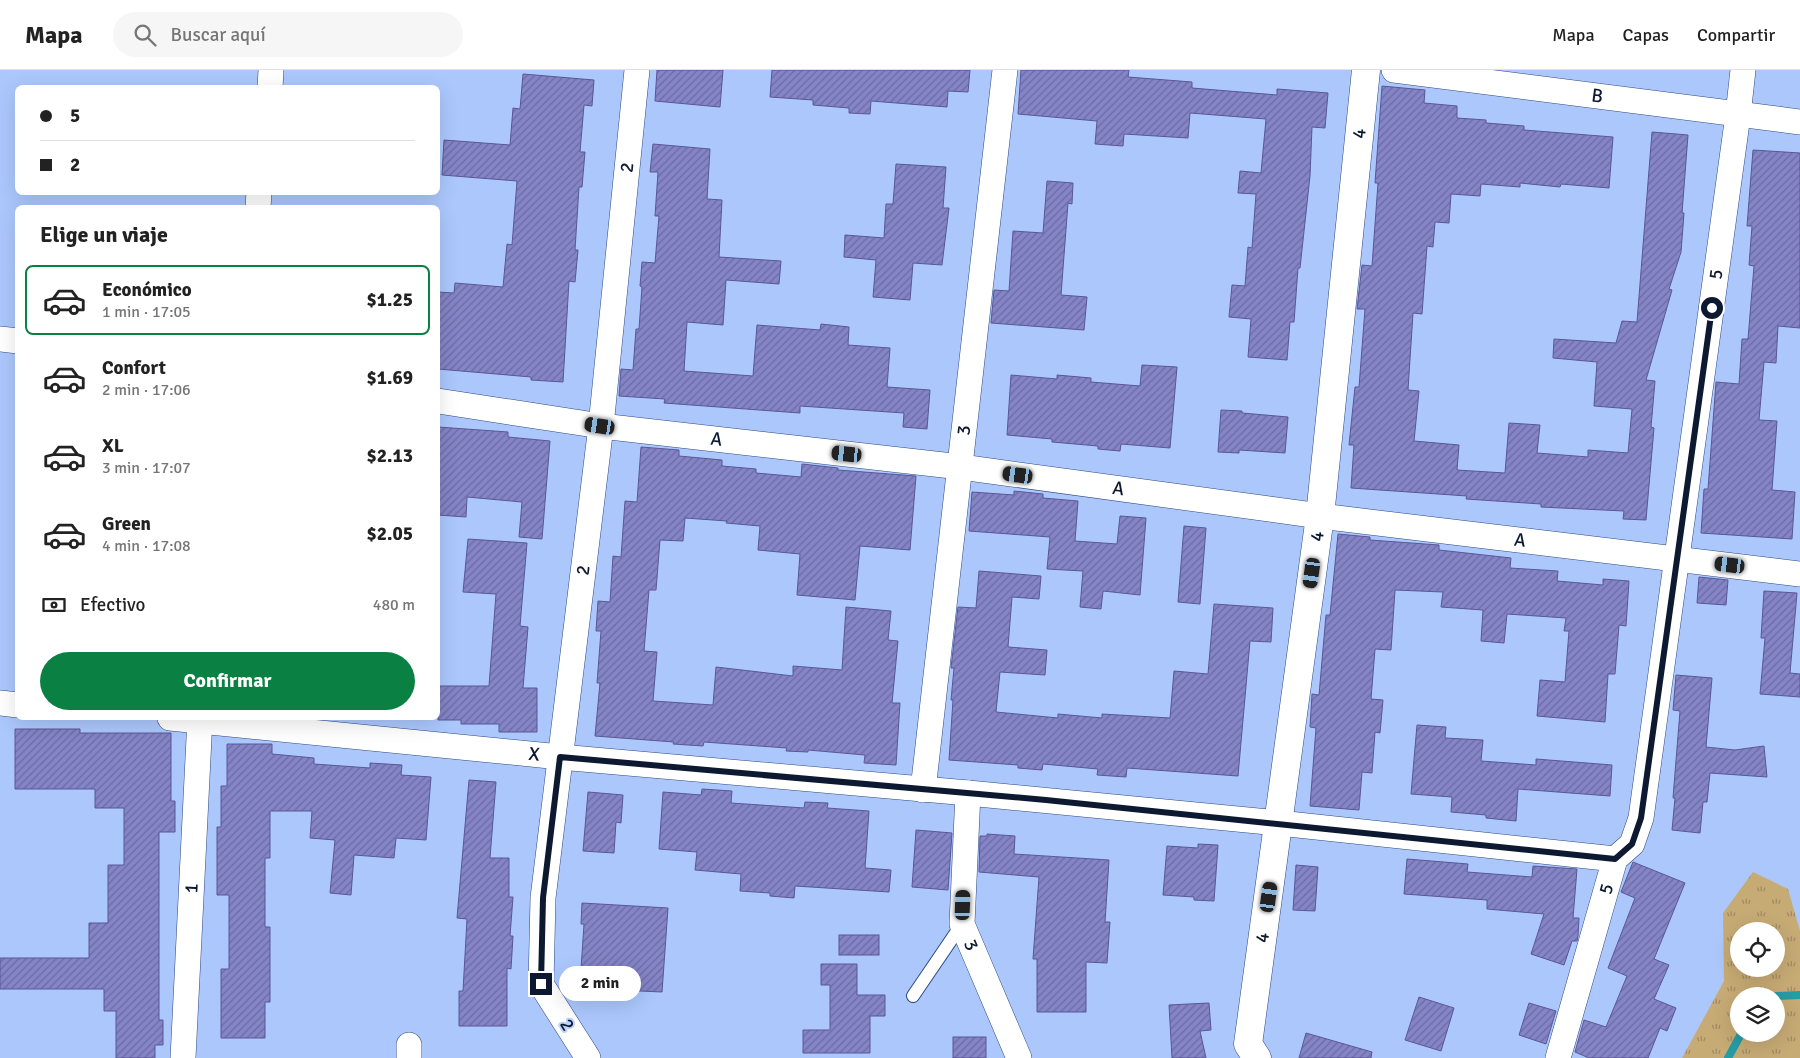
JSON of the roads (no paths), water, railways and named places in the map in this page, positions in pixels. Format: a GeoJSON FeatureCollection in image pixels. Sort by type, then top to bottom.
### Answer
{"type":"FeatureCollection","features":[{"type":"Feature","properties":{"kind":"street"},"geometry":{"type":"LineString","coordinates":[[270,85],[272,70]]}},
{"type":"Feature","properties":{"kind":"street","name":"2"},"geometry":{"type":"LineString","coordinates":[[588,1058],[541,984],[543,898],[600,426],[637,70]]}},
{"type":"Feature","properties":{"kind":"street","name":"3"},"geometry":{"type":"LineString","coordinates":[[923,790],[1005,70]]}},
{"type":"Feature","properties":{"kind":"street","name":"4"},"geometry":{"type":"LineString","coordinates":[[1257,1058],[1248,1044],[1320,516],[1366,70]]}},
{"type":"Feature","properties":{"kind":"street","name":"B"},"geometry":{"type":"LineString","coordinates":[[1394,70],[1800,122]]}},
{"type":"Feature","properties":{"kind":"street","name":"5"},"geometry":{"type":"LineString","coordinates":[[1558,1058],[1615,859],[1632,844],[1641,818],[1678,558],[1743,70]]}},
{"type":"Feature","properties":{"kind":"street"},"geometry":{"type":"LineString","coordinates":[[0,339],[15,341]]}},
{"type":"Feature","properties":{"kind":"street","name":"A"},"geometry":{"type":"LineString","coordinates":[[440,401],[600,426],[961,467],[1320,516],[1800,574]]}},
{"type":"Feature","properties":{"kind":"street"},"geometry":{"type":"LineString","coordinates":[[0,703],[15,705]]}},
{"type":"Feature","properties":{"kind":"street","name":"1"},"geometry":{"type":"LineString","coordinates":[[183,1058],[199,720]]}},
{"type":"Feature","properties":{"kind":"street","name":"X"},"geometry":{"type":"LineString","coordinates":[[208,720],[560,757],[1279,823],[1615,859]]}},
{"type":"Feature","properties":{"kind":"street","name":"3"},"geometry":{"type":"LineString","coordinates":[[968,793],[962,924],[1019,1058]]}},
{"type":"Feature","properties":{"kind":"lane"},"geometry":{"type":"LineString","coordinates":[[913,996],[962,924]]}},
{"type":"Feature","properties":{"kind":"waterway"},"geometry":{"type":"LineString","coordinates":[[1785,996],[1800,995]]}},
{"type":"Feature","properties":{"kind":"waterway"},"geometry":{"type":"LineString","coordinates":[[1728,1058],[1737,1042]]}}]}
